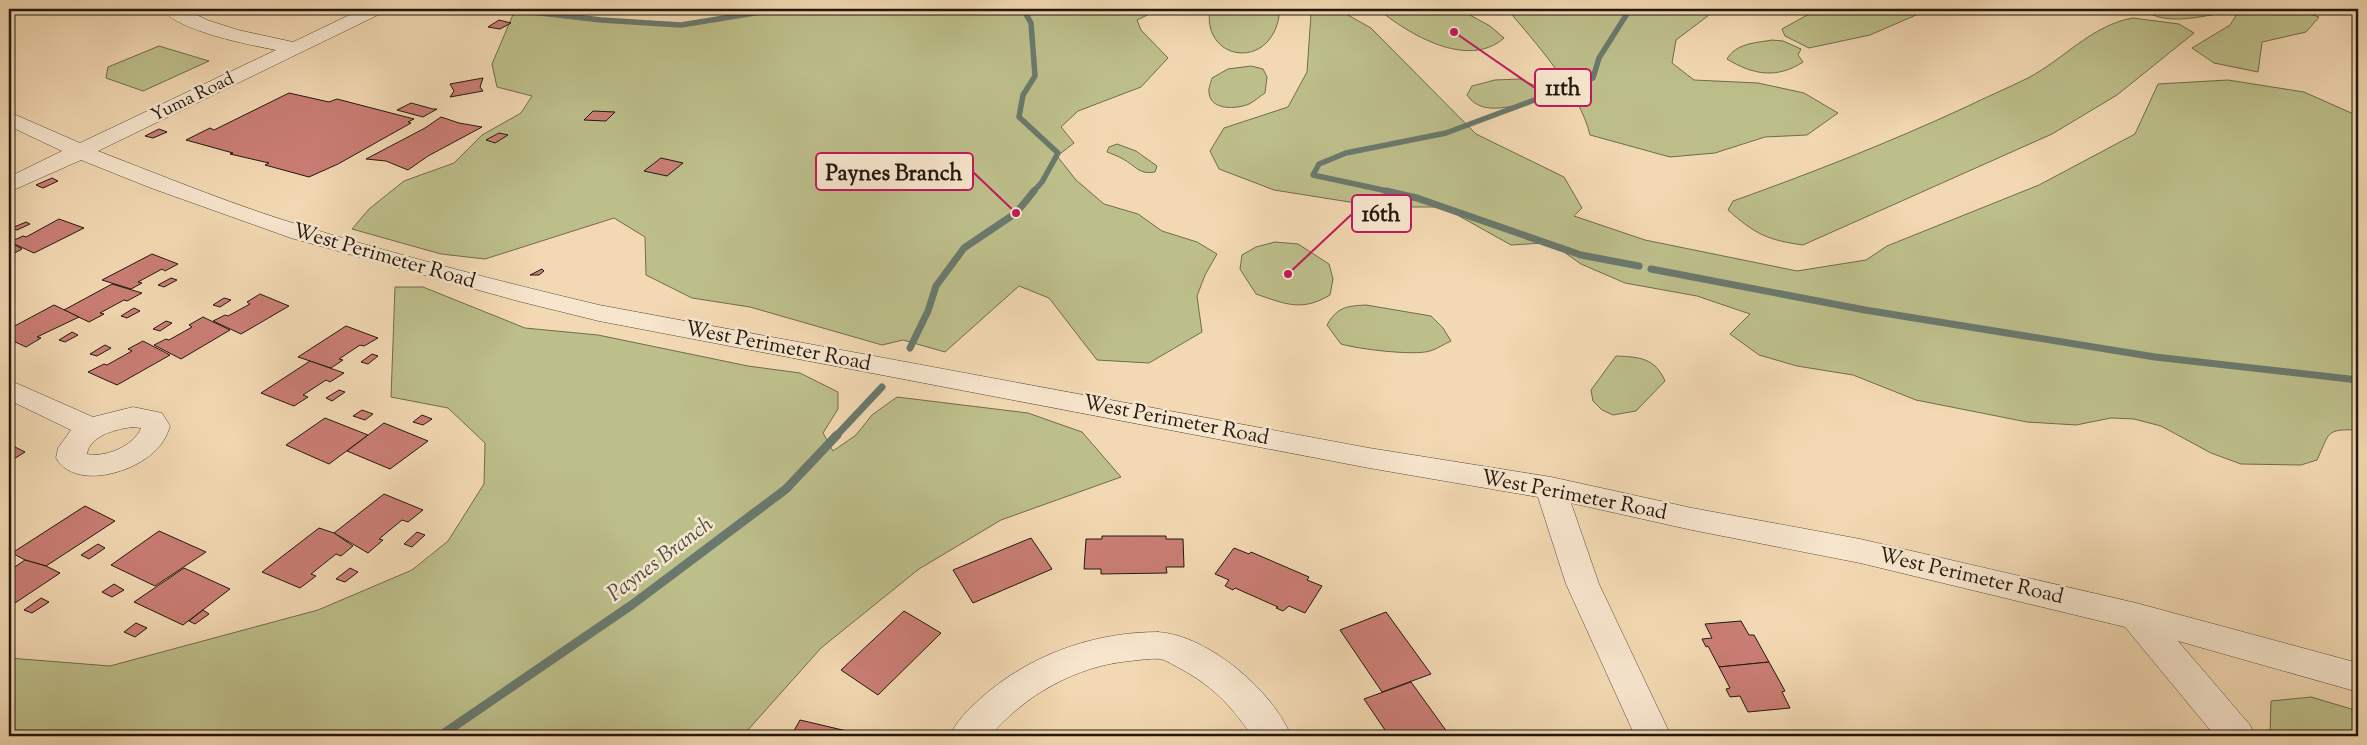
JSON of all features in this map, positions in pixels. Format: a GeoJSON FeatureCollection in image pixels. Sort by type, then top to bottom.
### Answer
{"type":"FeatureCollection","features":[{"type":"Feature","properties":{"kind":"street"},"geometry":{"type":"LineString","coordinates":[[171,9],[211,30],[257,42],[295,48]]}},
{"type":"Feature","properties":{"kind":"street","name":"Yuma Road"},"geometry":{"type":"LineString","coordinates":[[9,185],[376,9]]}},
{"type":"Feature","properties":{"kind":"street","name":"West Perimeter Road"},"geometry":{"type":"LineString","coordinates":[[9,118],[81,152],[195,197],[309,236],[482,286],[590,311],[1369,458],[1551,488],[1692,520],[1860,551],[2136,616],[2358,678]]}},
{"type":"Feature","properties":{"kind":"street"},"geometry":{"type":"LineString","coordinates":[[9,389],[93,429]]}},
{"type":"Feature","properties":{"kind":"street"},"geometry":{"type":"LineString","coordinates":[[1551,488],[1570,557],[1605,637],[1653,736]]}},
{"type":"Feature","properties":{"kind":"street"},"geometry":{"type":"LineString","coordinates":[[2136,616],[2237,736]]}},
{"type":"Feature","properties":{"kind":"street"},"geometry":{"type":"LineString","coordinates":[[968,736],[983,716],[1021,685],[1078,658],[1127,646],[1166,646],[1198,660],[1239,692],[1272,736]]}},
{"type":"Feature","properties":{"kind":"green space"},"geometry":{"type":"Polygon","coordinates":[[[780,9],[1160,9],[1137,20],[1141,30],[1168,58],[1141,87],[1078,111],[1061,127],[1074,143],[1057,156],[1076,180],[1104,204],[1138,214],[1162,231],[1197,242],[1217,254],[1205,275],[1197,296],[1202,332],[1149,363],[1097,360],[1049,298],[1019,286],[945,352],[903,340],[882,345],[750,307],[692,298],[646,275],[645,237],[614,218],[485,259],[441,254],[352,229],[369,209],[404,181],[454,163],[482,135],[521,113],[532,96],[497,87],[492,64],[515,10],[601,20],[681,25],[780,9]]]}},
{"type":"Feature","properties":{"kind":"green space"},"geometry":{"type":"Polygon","coordinates":[[[1210,9],[1280,9],[1275,30],[1266,43],[1253,51],[1240,53],[1227,49],[1216,40],[1210,27],[1210,9]]]}},
{"type":"Feature","properties":{"kind":"green space"},"geometry":{"type":"Polygon","coordinates":[[[1378,9],[1459,9],[1490,26],[1504,38],[1489,47],[1473,50],[1456,49],[1422,38],[1405,29],[1378,9]]]}},
{"type":"Feature","properties":{"kind":"green space"},"geometry":{"type":"Polygon","coordinates":[[[1507,9],[1717,9],[1676,40],[1672,63],[1694,80],[1758,83],[1804,93],[1838,113],[1807,135],[1765,137],[1715,153],[1670,157],[1590,135],[1585,119],[1567,85],[1543,52],[1507,9]]]}},
{"type":"Feature","properties":{"kind":"green space"},"geometry":{"type":"Polygon","coordinates":[[[1818,9],[1930,9],[1870,35],[1809,48],[1785,36],[1782,29],[1818,9]]]}},
{"type":"Feature","properties":{"kind":"green space"},"geometry":{"type":"Polygon","coordinates":[[[2143,9],[2226,9],[2227,12],[2195,18],[2172,19],[2162,18],[2143,9]]]}},
{"type":"Feature","properties":{"kind":"green space"},"geometry":{"type":"Polygon","coordinates":[[[2240,9],[2295,9],[2319,17],[2306,32],[2262,42],[2258,72],[2214,63],[2192,48],[2230,25],[2240,9]]]}},
{"type":"Feature","properties":{"kind":"green space"},"geometry":{"type":"Polygon","coordinates":[[[1339,10],[1371,28],[1476,134],[1564,177],[1582,208],[1574,216],[1645,240],[1797,271],[1866,260],[1887,246],[2039,185],[2135,134],[2158,84],[2228,80],[2304,92],[2358,116],[2358,430],[2340,430],[2330,434],[2317,460],[2301,465],[2241,464],[2211,453],[2161,426],[2134,419],[2111,418],[2076,425],[2027,422],[1916,400],[1853,375],[1797,366],[1759,355],[1730,334],[1750,314],[1697,296],[1625,283],[1581,264],[1564,252],[1543,243],[1511,245],[1443,207],[1381,207],[1274,190],[1219,169],[1210,151],[1224,128],[1288,107],[1307,72],[1311,14],[1339,10]]]}},
{"type":"Feature","properties":{"kind":"green space"},"geometry":{"type":"Polygon","coordinates":[[[2133,18],[2179,24],[2194,33],[2117,95],[2052,134],[1803,245],[1780,241],[1762,235],[1728,210],[1733,201],[1880,145],[2020,82],[2041,70],[2091,35],[2118,22],[2133,18]]]}},
{"type":"Feature","properties":{"kind":"green space"},"geometry":{"type":"Polygon","coordinates":[[[1772,40],[1783,41],[1801,49],[1798,55],[1803,62],[1784,71],[1765,73],[1746,69],[1727,59],[1741,47],[1772,40]]]}},
{"type":"Feature","properties":{"kind":"green space"},"geometry":{"type":"Polygon","coordinates":[[[159,46],[209,61],[143,91],[106,78],[108,67],[159,46]]]}},
{"type":"Feature","properties":{"kind":"green space"},"geometry":{"type":"Polygon","coordinates":[[[1251,66],[1263,69],[1267,77],[1265,93],[1249,104],[1238,107],[1219,106],[1214,103],[1209,91],[1212,78],[1228,69],[1251,66]]]}},
{"type":"Feature","properties":{"kind":"green space"},"geometry":{"type":"Polygon","coordinates":[[[1520,79],[1540,88],[1537,100],[1509,107],[1490,108],[1473,102],[1467,95],[1472,86],[1495,80],[1520,79]]]}},
{"type":"Feature","properties":{"kind":"green space"},"geometry":{"type":"Polygon","coordinates":[[[1117,144],[1136,151],[1157,166],[1155,172],[1141,171],[1121,158],[1107,152],[1109,147],[1117,144]]]}},
{"type":"Feature","properties":{"kind":"green space"},"geometry":{"type":"Polygon","coordinates":[[[1275,242],[1298,244],[1329,264],[1333,279],[1330,295],[1311,303],[1293,305],[1256,294],[1240,269],[1242,255],[1256,247],[1275,242]]]}},
{"type":"Feature","properties":{"kind":"green space"},"geometry":{"type":"Polygon","coordinates":[[[395,287],[423,287],[525,328],[598,335],[748,366],[800,373],[838,392],[838,409],[823,433],[833,451],[856,435],[872,415],[897,397],[1028,413],[1082,432],[1121,477],[1001,520],[919,569],[821,648],[747,731],[746,736],[9,736],[9,658],[110,666],[318,610],[412,570],[448,541],[484,484],[485,443],[448,408],[391,397],[395,287]]]}},
{"type":"Feature","properties":{"kind":"green space"},"geometry":{"type":"Polygon","coordinates":[[[1366,305],[1431,316],[1443,328],[1451,341],[1430,351],[1412,353],[1372,350],[1341,344],[1327,325],[1339,311],[1353,306],[1366,305]]]}},
{"type":"Feature","properties":{"kind":"green space"},"geometry":{"type":"Polygon","coordinates":[[[1616,356],[1646,360],[1661,373],[1665,381],[1636,411],[1613,415],[1602,410],[1593,401],[1591,390],[1616,356]]]}},
{"type":"Feature","properties":{"kind":"green space"},"geometry":{"type":"Polygon","coordinates":[[[2311,697],[2358,711],[2358,736],[2273,736],[2270,734],[2271,701],[2311,697]]]}},
{"type":"Feature","properties":{"kind":"building"},"geometry":{"type":"Polygon","coordinates":[[[499,20],[511,23],[500,29],[488,27],[499,20]]]}},
{"type":"Feature","properties":{"kind":"building"},"geometry":{"type":"Polygon","coordinates":[[[483,78],[480,87],[483,91],[450,97],[454,91],[450,84],[483,78]]]}},
{"type":"Feature","properties":{"kind":"building"},"geometry":{"type":"Polygon","coordinates":[[[289,93],[329,102],[337,99],[414,119],[408,122],[411,123],[338,164],[309,177],[265,165],[269,163],[230,154],[233,153],[186,140],[210,128],[214,130],[289,93]]]}},
{"type":"Feature","properties":{"kind":"building"},"geometry":{"type":"Polygon","coordinates":[[[411,103],[437,109],[423,117],[397,110],[411,103]]]}},
{"type":"Feature","properties":{"kind":"building"},"geometry":{"type":"Polygon","coordinates":[[[593,111],[615,112],[606,121],[584,120],[593,111]]]}},
{"type":"Feature","properties":{"kind":"building"},"geometry":{"type":"Polygon","coordinates":[[[441,117],[459,123],[482,127],[428,156],[408,170],[386,161],[366,159],[425,128],[441,117]]]}},
{"type":"Feature","properties":{"kind":"building"},"geometry":{"type":"Polygon","coordinates":[[[159,129],[167,132],[153,138],[145,136],[159,129]]]}},
{"type":"Feature","properties":{"kind":"building"},"geometry":{"type":"Polygon","coordinates":[[[499,133],[508,135],[495,143],[486,140],[499,133]]]}},
{"type":"Feature","properties":{"kind":"building"},"geometry":{"type":"Polygon","coordinates":[[[661,158],[683,163],[667,176],[644,171],[661,158]]]}},
{"type":"Feature","properties":{"kind":"building"},"geometry":{"type":"Polygon","coordinates":[[[52,178],[58,181],[43,188],[36,185],[52,178]]]}},
{"type":"Feature","properties":{"kind":"building"},"geometry":{"type":"Polygon","coordinates":[[[59,219],[84,228],[34,253],[10,242],[23,236],[26,237],[59,219]]]}},
{"type":"Feature","properties":{"kind":"building"},"geometry":{"type":"Polygon","coordinates":[[[26,222],[30,224],[17,230],[12,228],[26,222]]]}},
{"type":"Feature","properties":{"kind":"building"},"geometry":{"type":"Polygon","coordinates":[[[10,242],[22,249],[9,256],[10,242]]]}},
{"type":"Feature","properties":{"kind":"building"},"geometry":{"type":"Polygon","coordinates":[[[152,254],[178,264],[165,271],[162,269],[138,282],[142,283],[131,289],[102,280],[152,254]]]}},
{"type":"Feature","properties":{"kind":"building"},"geometry":{"type":"Polygon","coordinates":[[[542,269],[544,271],[539,275],[530,275],[542,269]]]}},
{"type":"Feature","properties":{"kind":"building"},"geometry":{"type":"Polygon","coordinates":[[[171,278],[177,280],[164,287],[158,285],[171,278]]]}},
{"type":"Feature","properties":{"kind":"building"},"geometry":{"type":"Polygon","coordinates":[[[112,284],[142,293],[100,313],[104,314],[89,322],[64,310],[112,284]]]}},
{"type":"Feature","properties":{"kind":"building"},"geometry":{"type":"Polygon","coordinates":[[[260,294],[289,306],[241,334],[213,321],[225,315],[228,316],[250,304],[247,302],[260,294]]]}},
{"type":"Feature","properties":{"kind":"building"},"geometry":{"type":"Polygon","coordinates":[[[224,298],[231,300],[220,307],[213,305],[224,298]]]}},
{"type":"Feature","properties":{"kind":"building"},"geometry":{"type":"Polygon","coordinates":[[[54,305],[79,317],[37,337],[41,338],[26,347],[9,339],[9,329],[54,305]]]}},
{"type":"Feature","properties":{"kind":"building"},"geometry":{"type":"Polygon","coordinates":[[[134,308],[140,311],[127,318],[121,316],[134,308]]]}},
{"type":"Feature","properties":{"kind":"building"},"geometry":{"type":"Polygon","coordinates":[[[203,317],[230,330],[181,359],[154,345],[166,339],[169,340],[192,327],[189,325],[203,317]]]}},
{"type":"Feature","properties":{"kind":"building"},"geometry":{"type":"Polygon","coordinates":[[[166,321],[172,323],[160,331],[153,329],[166,321]]]}},
{"type":"Feature","properties":{"kind":"building"},"geometry":{"type":"Polygon","coordinates":[[[346,326],[378,338],[364,346],[360,345],[339,359],[343,360],[331,368],[298,357],[346,326]]]}},
{"type":"Feature","properties":{"kind":"building"},"geometry":{"type":"Polygon","coordinates":[[[72,332],[78,335],[65,342],[59,340],[72,332]]]}},
{"type":"Feature","properties":{"kind":"building"},"geometry":{"type":"Polygon","coordinates":[[[143,341],[170,355],[117,385],[88,372],[104,364],[107,365],[132,351],[128,349],[143,341]]]}},
{"type":"Feature","properties":{"kind":"building"},"geometry":{"type":"Polygon","coordinates":[[[105,345],[111,348],[97,356],[90,354],[105,345]]]}},
{"type":"Feature","properties":{"kind":"building"},"geometry":{"type":"Polygon","coordinates":[[[372,354],[378,356],[368,364],[361,362],[372,354]]]}},
{"type":"Feature","properties":{"kind":"building"},"geometry":{"type":"Polygon","coordinates":[[[310,361],[344,373],[330,382],[326,380],[303,395],[308,397],[294,406],[261,393],[310,361]]]}},
{"type":"Feature","properties":{"kind":"building"},"geometry":{"type":"Polygon","coordinates":[[[339,390],[345,392],[332,401],[326,398],[339,390]]]}},
{"type":"Feature","properties":{"kind":"building"},"geometry":{"type":"Polygon","coordinates":[[[362,410],[373,414],[365,420],[353,416],[362,410]]]}},
{"type":"Feature","properties":{"kind":"building"},"geometry":{"type":"Polygon","coordinates":[[[422,415],[432,419],[423,425],[413,422],[422,415]]]}},
{"type":"Feature","properties":{"kind":"building"},"geometry":{"type":"Polygon","coordinates":[[[325,418],[368,435],[329,464],[286,445],[325,418]]]}},
{"type":"Feature","properties":{"kind":"building"},"geometry":{"type":"Polygon","coordinates":[[[384,423],[428,441],[390,469],[347,451],[384,423]]]}},
{"type":"Feature","properties":{"kind":"building"},"geometry":{"type":"Polygon","coordinates":[[[9,444],[25,452],[9,462],[9,444]]]}},
{"type":"Feature","properties":{"kind":"building"},"geometry":{"type":"Polygon","coordinates":[[[384,494],[423,510],[408,522],[402,520],[379,539],[383,540],[368,553],[334,533],[384,494]]]}},
{"type":"Feature","properties":{"kind":"building"},"geometry":{"type":"Polygon","coordinates":[[[85,506],[115,521],[46,566],[25,560],[12,553],[85,506]]]}},
{"type":"Feature","properties":{"kind":"building"},"geometry":{"type":"Polygon","coordinates":[[[319,528],[334,533],[353,546],[341,556],[336,554],[311,574],[316,576],[300,588],[262,572],[319,528]]]}},
{"type":"Feature","properties":{"kind":"building"},"geometry":{"type":"Polygon","coordinates":[[[159,531],[206,552],[155,586],[111,565],[159,531]]]}},
{"type":"Feature","properties":{"kind":"building"},"geometry":{"type":"Polygon","coordinates":[[[417,532],[425,535],[412,547],[404,544],[417,532]]]}},
{"type":"Feature","properties":{"kind":"building"},"geometry":{"type":"Polygon","coordinates":[[[1102,536],[1166,536],[1166,539],[1183,539],[1184,567],[1166,567],[1167,573],[1101,574],[1101,569],[1084,569],[1086,539],[1102,539],[1102,536]]]}},
{"type":"Feature","properties":{"kind":"building"},"geometry":{"type":"Polygon","coordinates":[[[1031,538],[1052,569],[973,603],[953,570],[1031,538]]]}},
{"type":"Feature","properties":{"kind":"building"},"geometry":{"type":"Polygon","coordinates":[[[98,544],[105,548],[89,559],[81,555],[98,544]]]}},
{"type":"Feature","properties":{"kind":"building"},"geometry":{"type":"Polygon","coordinates":[[[1234,548],[1249,554],[1251,552],[1309,577],[1307,580],[1322,586],[1305,613],[1289,606],[1283,611],[1235,588],[1233,590],[1225,586],[1229,580],[1215,574],[1234,548]]]}},
{"type":"Feature","properties":{"kind":"building"},"geometry":{"type":"Polygon","coordinates":[[[25,560],[46,566],[60,573],[9,607],[9,571],[25,560]]]}},
{"type":"Feature","properties":{"kind":"building"},"geometry":{"type":"Polygon","coordinates":[[[184,568],[230,589],[183,625],[134,602],[184,568]]]}},
{"type":"Feature","properties":{"kind":"building"},"geometry":{"type":"Polygon","coordinates":[[[350,568],[358,572],[345,582],[336,579],[350,568]]]}},
{"type":"Feature","properties":{"kind":"building"},"geometry":{"type":"Polygon","coordinates":[[[114,584],[124,590],[112,597],[102,592],[114,584]]]}},
{"type":"Feature","properties":{"kind":"building"},"geometry":{"type":"Polygon","coordinates":[[[41,598],[49,602],[32,613],[24,610],[41,598]]]}},
{"type":"Feature","properties":{"kind":"building"},"geometry":{"type":"Polygon","coordinates":[[[203,610],[209,614],[195,624],[189,621],[203,610]]]}},
{"type":"Feature","properties":{"kind":"building"},"geometry":{"type":"Polygon","coordinates":[[[904,611],[941,633],[878,695],[841,670],[904,611]]]}},
{"type":"Feature","properties":{"kind":"building"},"geometry":{"type":"Polygon","coordinates":[[[1386,612],[1431,674],[1382,692],[1340,630],[1386,612]]]}},
{"type":"Feature","properties":{"kind":"building"},"geometry":{"type":"Polygon","coordinates":[[[1741,621],[1749,635],[1754,635],[1769,662],[1719,667],[1702,639],[1712,638],[1705,624],[1741,621]]]}},
{"type":"Feature","properties":{"kind":"building"},"geometry":{"type":"Polygon","coordinates":[[[136,623],[147,628],[135,637],[124,632],[136,623]]]}},
{"type":"Feature","properties":{"kind":"building"},"geometry":{"type":"Polygon","coordinates":[[[1769,662],[1785,691],[1782,692],[1790,708],[1748,712],[1740,696],[1730,697],[1726,689],[1730,688],[1719,667],[1769,662]]]}},
{"type":"Feature","properties":{"kind":"building"},"geometry":{"type":"Polygon","coordinates":[[[1411,682],[1450,736],[1389,736],[1364,699],[1411,682]]]}},
{"type":"Feature","properties":{"kind":"building"},"geometry":{"type":"Polygon","coordinates":[[[800,720],[851,732],[849,736],[791,736],[800,720]]]}},
{"type":"Feature","properties":{"kind":"waterway"},"geometry":{"type":"LineString","coordinates":[[507,9],[601,20],[681,25],[780,9]]}},
{"type":"Feature","properties":{"kind":"waterway","name":"Paynes Branch"},"geometry":{"type":"LineString","coordinates":[[1023,9],[1031,23],[1035,76],[1023,95],[1019,117],[1058,153],[1042,182],[1033,192]]}},
{"type":"Feature","properties":{"kind":"waterway"},"geometry":{"type":"LineString","coordinates":[[1392,192],[1313,175],[1319,164],[1346,153],[1446,133],[1593,78],[1599,58],[1630,9]]}},
{"type":"Feature","properties":{"kind":"waterway","name":"Paynes Branch"},"geometry":{"type":"LineString","coordinates":[[910,348],[928,311],[936,286],[964,248],[1016,213],[1034,191]]}},
{"type":"Feature","properties":{"kind":"waterway"},"geometry":{"type":"LineString","coordinates":[[1386,191],[1417,198],[1581,255],[1639,266]]}},
{"type":"Feature","properties":{"kind":"waterway"},"geometry":{"type":"LineString","coordinates":[[1651,269],[1865,310],[2155,357],[2358,380]]}},
{"type":"Feature","properties":{"kind":"waterway","name":"Paynes Branch"},"geometry":{"type":"LineString","coordinates":[[836,436],[882,387]]}},
{"type":"Feature","properties":{"kind":"waterway","name":"Paynes Branch"},"geometry":{"type":"LineString","coordinates":[[440,736],[633,604],[786,489],[837,435]]}},
{"type":"Feature","properties":{"kind":"place","name":"11th"},"geometry":{"type":"Point","coordinates":[1454,32]}},
{"type":"Feature","properties":{"kind":"place","name":"Paynes Branch"},"geometry":{"type":"Point","coordinates":[1016,213]}},
{"type":"Feature","properties":{"kind":"place","name":"16th"},"geometry":{"type":"Point","coordinates":[1288,274]}}]}
